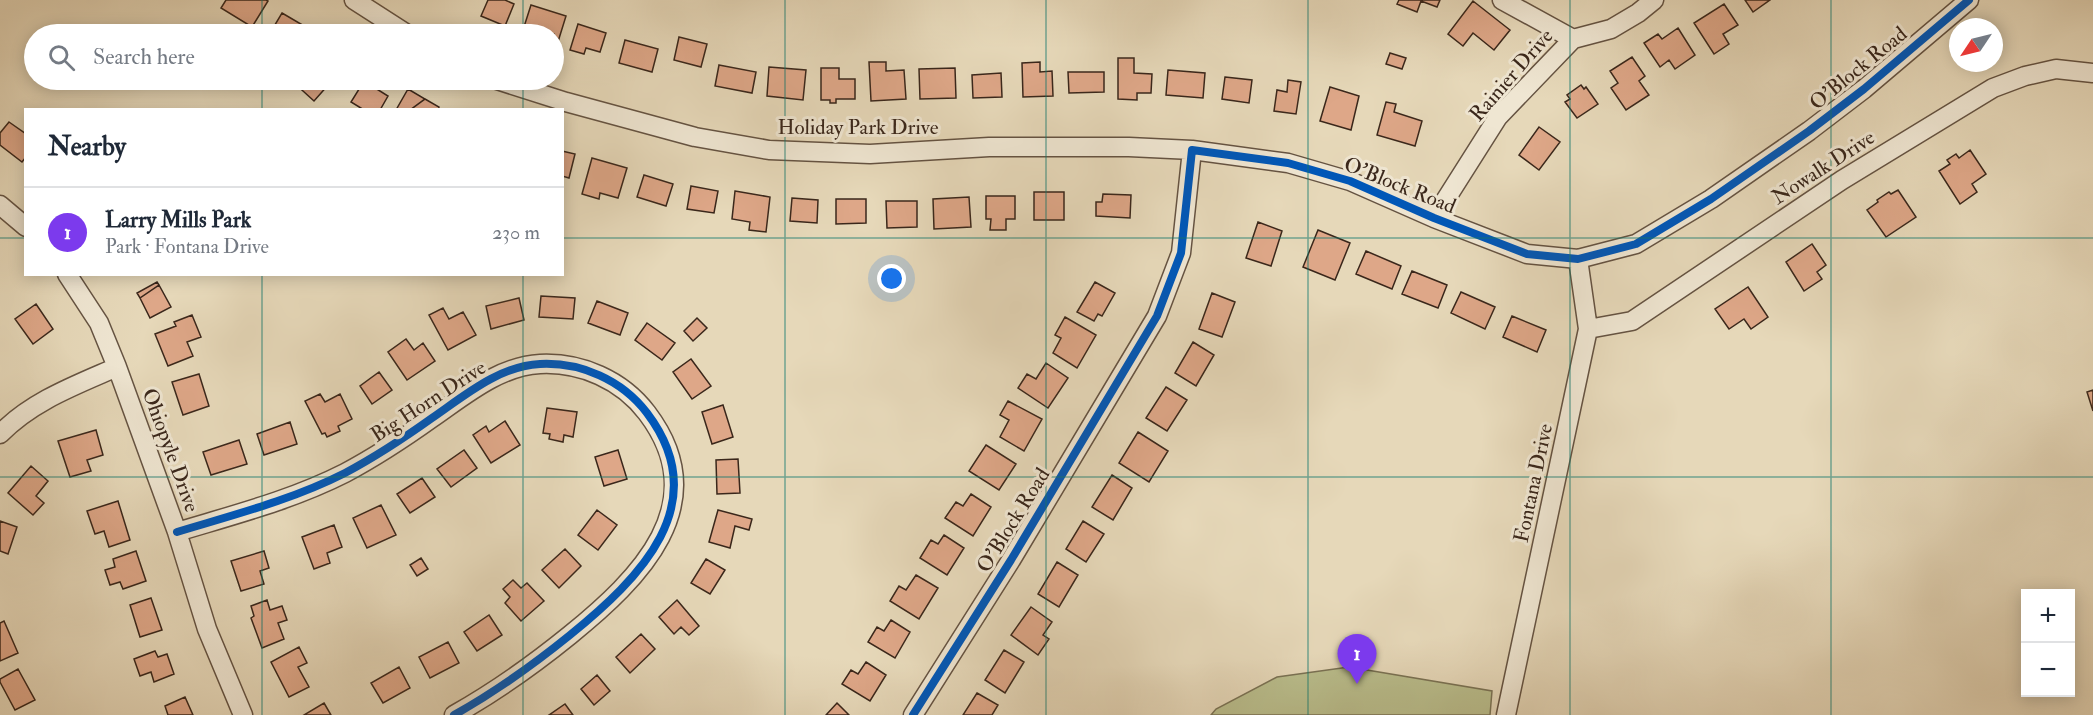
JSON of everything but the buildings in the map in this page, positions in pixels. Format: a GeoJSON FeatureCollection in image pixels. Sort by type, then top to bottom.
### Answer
{"type":"FeatureCollection","features":[{"type":"Feature","properties":{"kind":"street"},"geometry":{"type":"LineString","coordinates":[[354,0],[391,24]]}},
{"type":"Feature","properties":{"kind":"street"},"geometry":{"type":"LineString","coordinates":[[1502,0],[1573,39]]}},
{"type":"Feature","properties":{"kind":"street","name":"Rainier Drive"},"geometry":{"type":"LineString","coordinates":[[1434,218],[1498,117],[1573,39],[1611,29],[1638,13],[1654,0]]}},
{"type":"Feature","properties":{"kind":"street","name":"O'Block Road"},"geometry":{"type":"LineString","coordinates":[[913,715],[1011,560],[1157,316],[1181,253],[1192,150],[1288,163],[1350,181],[1434,218],[1527,254],[1578,259],[1636,244],[1711,199],[1809,131],[1969,0]]}},
{"type":"Feature","properties":{"kind":"street","name":"Nowalk Drive"},"geometry":{"type":"LineString","coordinates":[[1588,329],[1632,321],[1842,180],[1993,88],[2025,76],[2056,69],[2093,74]]}},
{"type":"Feature","properties":{"kind":"street","name":"Holiday Park Drive"},"geometry":{"type":"LineString","coordinates":[[528,90],[695,137],[769,150],[870,154],[989,147],[1129,147],[1192,150]]}},
{"type":"Feature","properties":{"kind":"street"},"geometry":{"type":"LineString","coordinates":[[0,205],[24,225]]}},
{"type":"Feature","properties":{"kind":"street","name":"Fontana Drive"},"geometry":{"type":"LineString","coordinates":[[1506,715],[1588,329],[1578,259]]}},
{"type":"Feature","properties":{"kind":"street","name":"Ohiopyle Drive"},"geometry":{"type":"LineString","coordinates":[[68,276],[99,322],[117,367],[177,532],[207,629],[243,715]]}},
{"type":"Feature","properties":{"kind":"street","name":"Big Horn Drive"},"geometry":{"type":"LineString","coordinates":[[177,532],[268,504],[344,473],[381,453],[468,393],[516,369],[537,364],[558,364],[579,367],[601,375],[642,406],[657,426],[668,450],[674,475],[672,501],[662,534],[638,572],[603,608],[523,671],[454,715]]}},
{"type":"Feature","properties":{"kind":"street"},"geometry":{"type":"LineString","coordinates":[[0,434],[31,408],[54,394],[117,367]]}},
{"type":"Feature","properties":{"kind":"green space"},"geometry":{"type":"Polygon","coordinates":[[[1349,667],[1492,691],[1490,715],[1211,715],[1216,709],[1277,677],[1349,667]]]}},
{"type":"Feature","properties":{"kind":"cycle path"},"geometry":{"type":"LineString","coordinates":[[913,715],[1011,560],[1157,316],[1181,253],[1192,150],[1288,163],[1350,181],[1434,218],[1527,254],[1578,259],[1636,244],[1711,199],[1809,131],[1864,89],[1969,0]]}},
{"type":"Feature","properties":{"kind":"cycle path"},"geometry":{"type":"LineString","coordinates":[[177,532],[241,513],[325,483],[400,440],[469,392],[510,370],[525,366],[555,364],[585,370],[613,382],[637,401],[647,413],[666,446],[674,478],[671,508],[660,537],[643,564],[596,613],[528,667],[454,715]]}},
{"type":"Feature","properties":{"kind":"place","name":"Larry Mills Park"},"geometry":{"type":"Point","coordinates":[1357,684]}}]}
